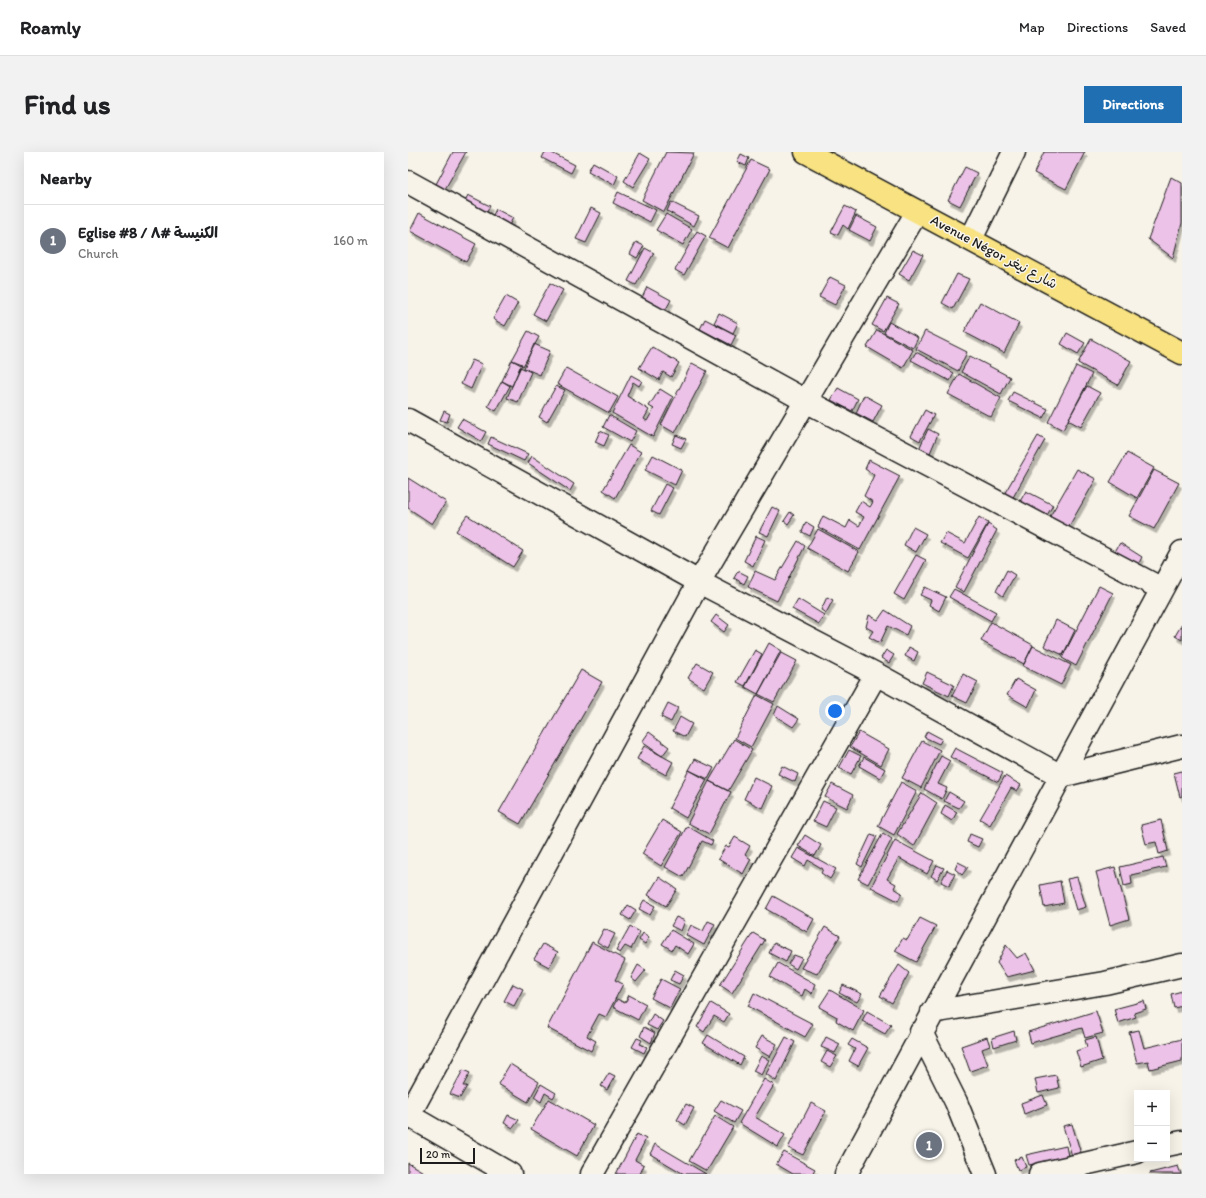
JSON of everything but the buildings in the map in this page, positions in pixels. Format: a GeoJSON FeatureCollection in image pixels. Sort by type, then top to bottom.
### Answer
{"type":"FeatureCollection","features":[{"type":"Feature","properties":{"kind":"main road","name":"Avenue Négor شارع نيغر"},"geometry":{"type":"LineString","coordinates":[[806,152],[1182,353]]}},
{"type":"Feature","properties":{"kind":"street"},"geometry":{"type":"LineString","coordinates":[[971,239],[1014,152]]}},
{"type":"Feature","properties":{"kind":"street"},"geometry":{"type":"LineString","coordinates":[[408,182],[806,401],[1162,589]]}},
{"type":"Feature","properties":{"kind":"street"},"geometry":{"type":"LineString","coordinates":[[510,1174],[408,1115],[699,582],[917,212]]}},
{"type":"Feature","properties":{"kind":"street"},"geometry":{"type":"LineString","coordinates":[[408,420],[699,582],[876,674],[1061,776],[1182,746]]}},
{"type":"Feature","properties":{"kind":"street"},"geometry":{"type":"LineString","coordinates":[[846,1174],[921,1032],[1182,552]]}},
{"type":"Feature","properties":{"kind":"street"},"geometry":{"type":"LineString","coordinates":[[592,1174],[876,674]]}},
{"type":"Feature","properties":{"kind":"street"},"geometry":{"type":"LineString","coordinates":[[932,1012],[1105,983],[1182,965]]}},
{"type":"Feature","properties":{"kind":"street"},"geometry":{"type":"LineString","coordinates":[[921,1032],[956,1102],[984,1174]]}},
{"type":"Feature","properties":{"kind":"street"},"geometry":{"type":"LineString","coordinates":[[1170,1144],[1182,1142]]}},
{"type":"Feature","properties":{"kind":"street"},"geometry":{"type":"LineString","coordinates":[[1040,1174],[1134,1153]]}},
{"type":"Feature","properties":{"kind":"place","name":"Eglise #8 / الكنيسة #٨"},"geometry":{"type":"Point","coordinates":[929,1145]}}]}
